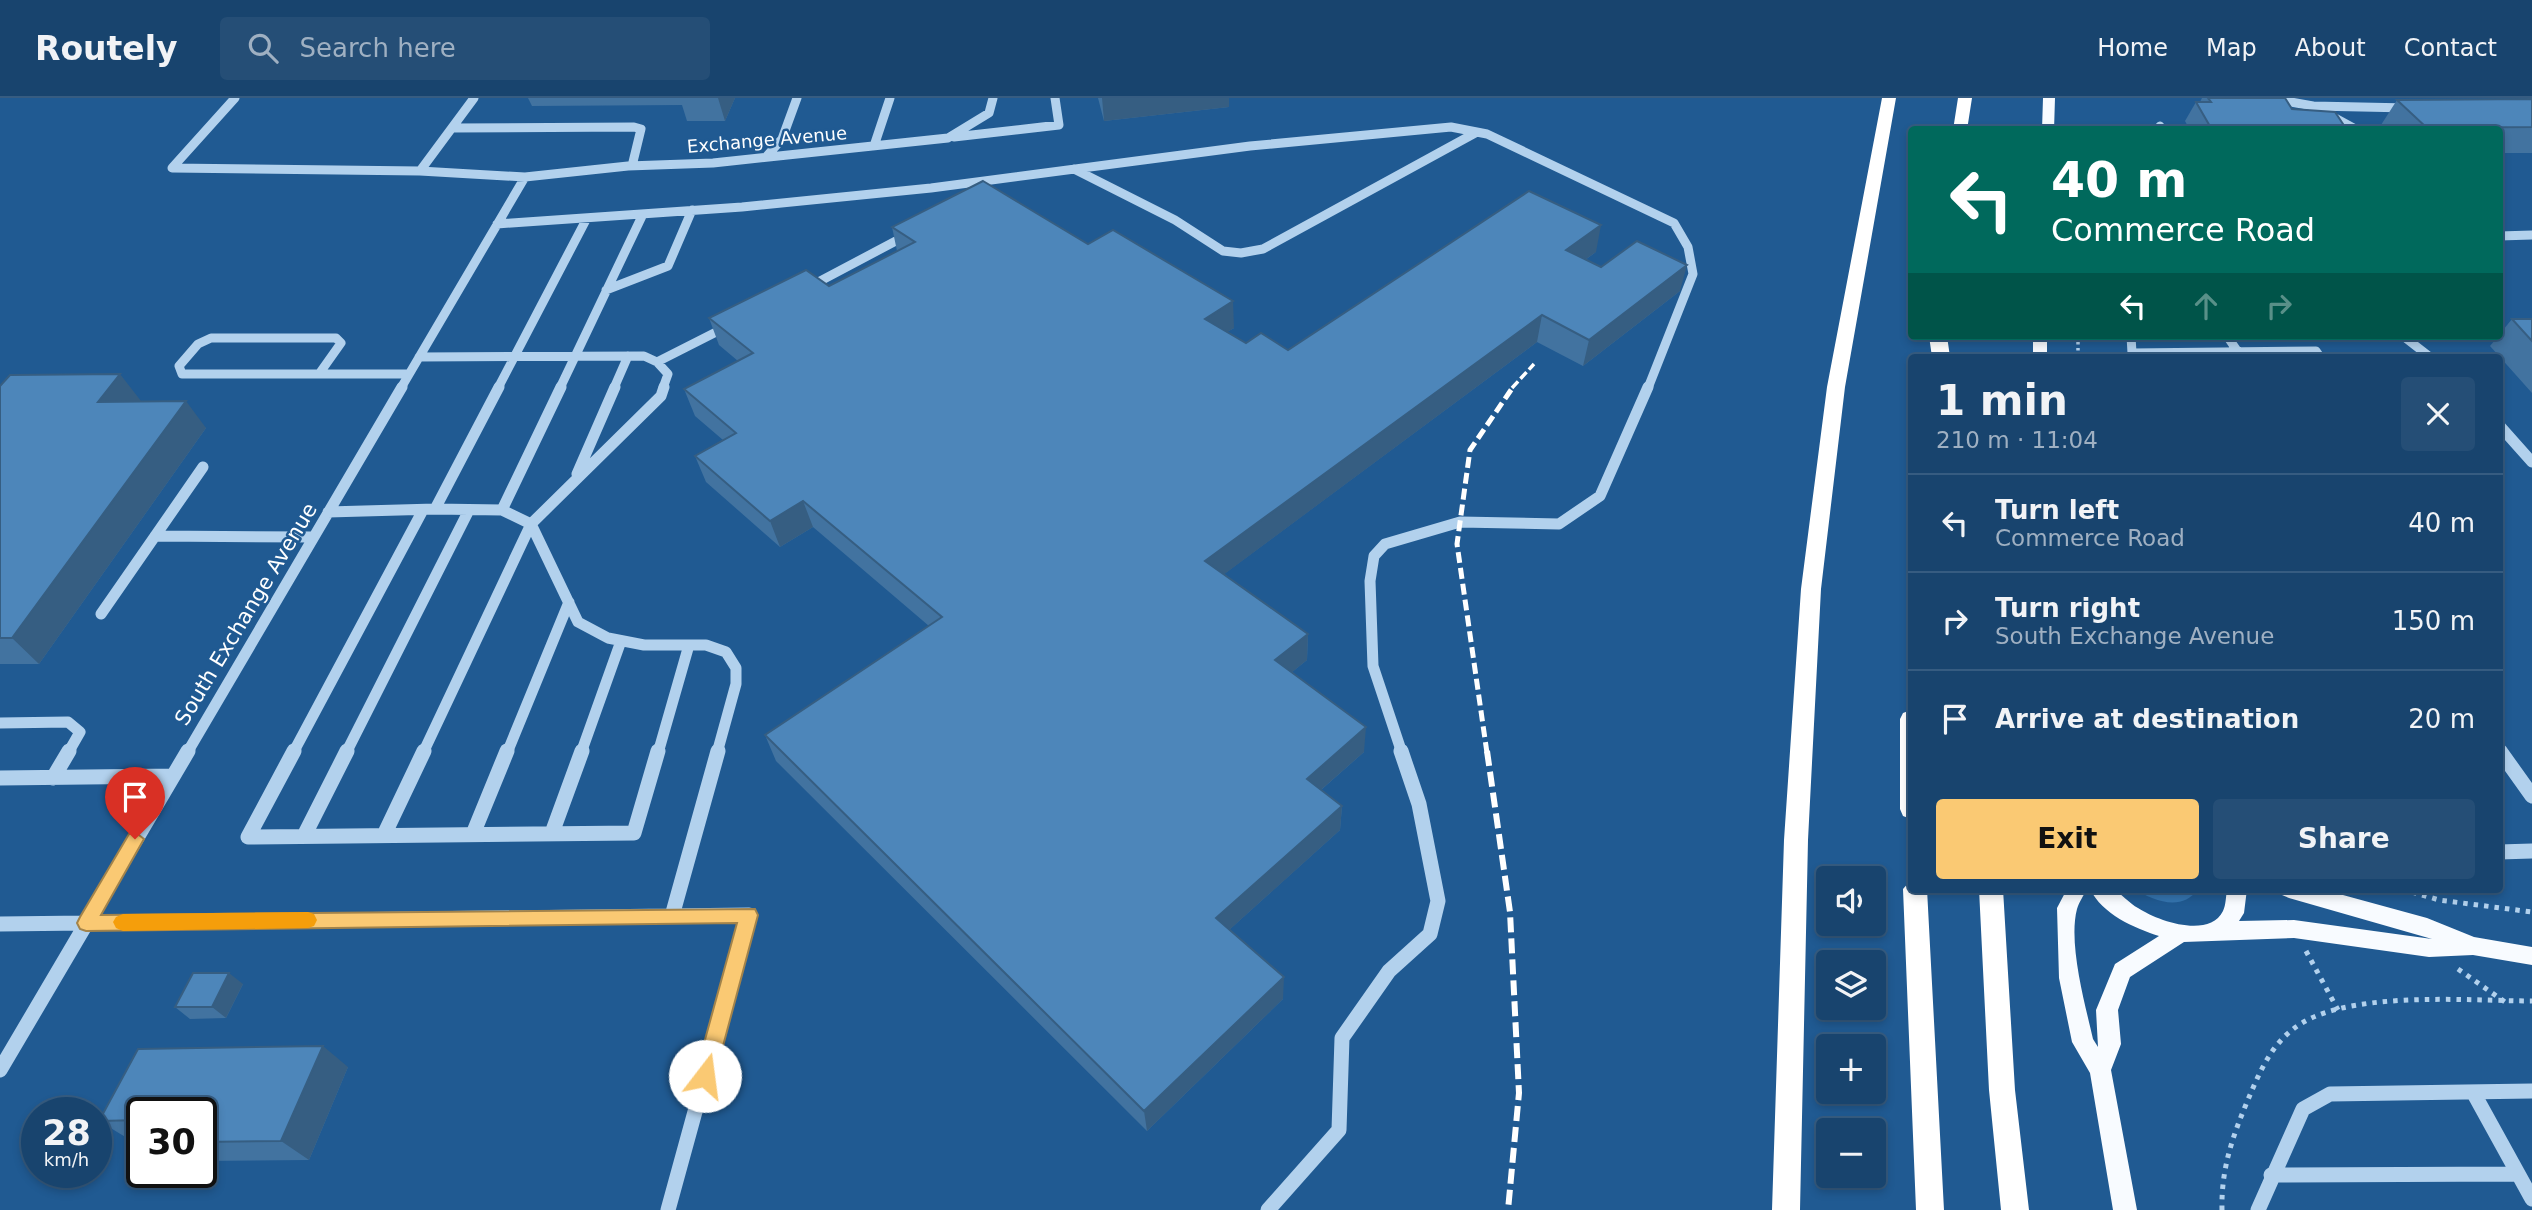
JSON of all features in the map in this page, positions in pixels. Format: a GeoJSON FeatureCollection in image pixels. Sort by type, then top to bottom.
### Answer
{"type":"FeatureCollection","features":[{"type":"Feature","properties":{"kind":"highway"},"geometry":{"type":"LineString","coordinates":[[1786,1210],[1796,840],[1811,589],[1836,387],[1889,98]]}},
{"type":"Feature","properties":{"kind":"highway"},"geometry":{"type":"LineString","coordinates":[[1962,126],[1965,98]]}},
{"type":"Feature","properties":{"kind":"highway"},"geometry":{"type":"LineString","coordinates":[[1915,893],[1930,1210]]}},
{"type":"Feature","properties":{"kind":"highway"},"geometry":{"type":"LineString","coordinates":[[1991,893],[2002,1090],[2015,1210]]}},
{"type":"Feature","properties":{"kind":"main road"},"geometry":{"type":"LineString","coordinates":[[2048,126],[2049,98]]}},
{"type":"Feature","properties":{"kind":"main road"},"geometry":{"type":"LineString","coordinates":[[2075,893],[2067,908],[2066,943],[2070,978],[2083,1042],[2100,1070],[2125,1210]]}},
{"type":"Feature","properties":{"kind":"main road"},"geometry":{"type":"LineString","coordinates":[[2104,893],[2138,921],[2180,934],[2215,930],[2328,931],[2429,948],[2473,946],[2532,956]]}},
{"type":"Feature","properties":{"kind":"main road"},"geometry":{"type":"LineString","coordinates":[[2215,930],[2229,921],[2237,908],[2237,893]]}},
{"type":"Feature","properties":{"kind":"main road"},"geometry":{"type":"LineString","coordinates":[[2304,893],[2427,927],[2473,946]]}},
{"type":"Feature","properties":{"kind":"main road"},"geometry":{"type":"LineString","coordinates":[[2100,1070],[2110,1044],[2107,1010],[2122,971],[2180,934]]}},
{"type":"Feature","properties":{"kind":"street","name":"Exchange Avenue"},"geometry":{"type":"LineString","coordinates":[[235,98],[172,168],[420,171],[525,177],[632,166],[766,157],[948,138],[989,114],[993,98]]}},
{"type":"Feature","properties":{"kind":"street"},"geometry":{"type":"LineString","coordinates":[[420,171],[474,98]]}},
{"type":"Feature","properties":{"kind":"street"},"geometry":{"type":"LineString","coordinates":[[766,157],[782,139],[797,98]]}},
{"type":"Feature","properties":{"kind":"street"},"geometry":{"type":"LineString","coordinates":[[874,146],[890,98]]}},
{"type":"Feature","properties":{"kind":"street"},"geometry":{"type":"LineString","coordinates":[[948,138],[1059,125],[1055,98]]}},
{"type":"Feature","properties":{"kind":"street"},"geometry":{"type":"LineString","coordinates":[[2313,106],[2421,108]]}},
{"type":"Feature","properties":{"kind":"street"},"geometry":{"type":"LineString","coordinates":[[452,128],[634,127],[641,129],[641,136],[632,166]]}},
{"type":"Feature","properties":{"kind":"street"},"geometry":{"type":"LineString","coordinates":[[497,225],[931,188],[1073,168],[1418,128],[1451,127],[1477,132],[1674,223],[1682,234],[1692,261],[1693,274],[1635,420],[1600,496],[1559,524],[1460,522],[1385,544],[1374,556],[1370,581],[1373,666],[1419,804],[1438,901],[1430,934],[1389,971],[1342,1038],[1339,1130],[1268,1210]]}},
{"type":"Feature","properties":{"kind":"street"},"geometry":{"type":"LineString","coordinates":[[1073,168],[1175,220],[1223,251],[1241,253],[1264,248],[1477,132]]}},
{"type":"Feature","properties":{"kind":"street","name":"South Exchange Avenue"},"geometry":{"type":"LineString","coordinates":[[0,1069],[525,177]]}},
{"type":"Feature","properties":{"kind":"street"},"geometry":{"type":"LineString","coordinates":[[606,290],[668,266],[692,210]]}},
{"type":"Feature","properties":{"kind":"street"},"geometry":{"type":"LineString","coordinates":[[502,510],[643,214]]}},
{"type":"Feature","properties":{"kind":"street"},"geometry":{"type":"LineString","coordinates":[[587,218],[516,355],[248,837],[634,832],[689,645]]}},
{"type":"Feature","properties":{"kind":"street"},"geometry":{"type":"LineString","coordinates":[[2230,340],[2238,352]]}},
{"type":"Feature","properties":{"kind":"street"},"geometry":{"type":"LineString","coordinates":[[2408,340],[2426,354]]}},
{"type":"Feature","properties":{"kind":"street"},"geometry":{"type":"LineString","coordinates":[[2167,354],[2316,351],[2318,354]]}},
{"type":"Feature","properties":{"kind":"street"},"geometry":{"type":"LineString","coordinates":[[574,481],[628,355]]}},
{"type":"Feature","properties":{"kind":"street"},"geometry":{"type":"LineString","coordinates":[[384,835],[531,524],[662,396],[667,374],[657,362],[644,356],[419,357]]}},
{"type":"Feature","properties":{"kind":"street"},"geometry":{"type":"LineString","coordinates":[[2503,429],[2532,462]]}},
{"type":"Feature","properties":{"kind":"street"},"geometry":{"type":"LineString","coordinates":[[101,614],[203,467]]}},
{"type":"Feature","properties":{"kind":"street"},"geometry":{"type":"LineString","coordinates":[[304,836],[469,510]]}},
{"type":"Feature","properties":{"kind":"street"},"geometry":{"type":"LineString","coordinates":[[328,512],[502,510],[531,524],[579,622],[608,638],[621,641],[643,645],[706,645],[726,652],[736,668],[736,684],[672,916]]}},
{"type":"Feature","properties":{"kind":"street"},"geometry":{"type":"LineString","coordinates":[[156,536],[313,537]]}},
{"type":"Feature","properties":{"kind":"street"},"geometry":{"type":"LineString","coordinates":[[473,834],[569,602]]}},
{"type":"Feature","properties":{"kind":"street"},"geometry":{"type":"LineString","coordinates":[[552,833],[621,641]]}},
{"type":"Feature","properties":{"kind":"street"},"geometry":{"type":"LineString","coordinates":[[0,723],[68,722],[80,732],[53,778]]}},
{"type":"Feature","properties":{"kind":"street"},"geometry":{"type":"LineString","coordinates":[[2503,755],[2532,796]]}},
{"type":"Feature","properties":{"kind":"street"},"geometry":{"type":"LineString","coordinates":[[0,778],[172,776]]}},
{"type":"Feature","properties":{"kind":"street"},"geometry":{"type":"LineString","coordinates":[[2503,852],[2532,851]]}},
{"type":"Feature","properties":{"kind":"street"},"geometry":{"type":"LineString","coordinates":[[0,924],[749,915],[668,1210]]}},
{"type":"Feature","properties":{"kind":"street"},"geometry":{"type":"LineString","coordinates":[[2258,1210],[2271,1175],[2303,1109],[2330,1094],[2532,1091]]}},
{"type":"Feature","properties":{"kind":"street"},"geometry":{"type":"LineString","coordinates":[[2473,1092],[2532,1199]]}},
{"type":"Feature","properties":{"kind":"street"},"geometry":{"type":"LineString","coordinates":[[2271,1175],[2518,1174]]}},
{"type":"Feature","properties":{"kind":"lane"},"geometry":{"type":"LineString","coordinates":[[2269,98],[2313,106],[2350,126]]}},
{"type":"Feature","properties":{"kind":"lane"},"geometry":{"type":"LineString","coordinates":[[979,196],[1010,177]]}},
{"type":"Feature","properties":{"kind":"lane"},"geometry":{"type":"LineString","coordinates":[[801,291],[922,227]]}},
{"type":"Feature","properties":{"kind":"lane"},"geometry":{"type":"LineString","coordinates":[[2503,236],[2532,235]]}},
{"type":"Feature","properties":{"kind":"lane"},"geometry":{"type":"LineString","coordinates":[[657,362],[733,324]]}},
{"type":"Feature","properties":{"kind":"lane"},"geometry":{"type":"LineString","coordinates":[[319,374],[341,343],[336,338],[211,338],[198,344],[179,366],[182,374],[319,374],[409,374]]}},
{"type":"Feature","properties":{"kind":"path"},"geometry":{"type":"LineString","coordinates":[[2417,893],[2451,902],[2532,912]]}},
{"type":"Feature","properties":{"kind":"path"},"geometry":{"type":"LineString","coordinates":[[2299,939],[2338,1010]]}},
{"type":"Feature","properties":{"kind":"path"},"geometry":{"type":"LineString","coordinates":[[2429,948],[2505,1002]]}},
{"type":"Feature","properties":{"kind":"path"},"geometry":{"type":"LineString","coordinates":[[2222,1210],[2222,1167],[2263,1065],[2281,1040],[2303,1022],[2338,1010],[2372,1003],[2532,1001]]}},
{"type":"Feature","properties":{"kind":"shaded area"},"geometry":{"type":"Polygon","coordinates":[[[2142,893],[2194,893],[2176,902],[2142,893]]]}},
{"type":"Feature","properties":{"kind":"building"},"geometry":{"type":"Polygon","coordinates":[[[2208,98],[2285,98],[2292,109],[2335,112],[2344,126],[2210,126],[2196,102],[2211,102],[2208,98]]]}},
{"type":"Feature","properties":{"kind":"building"},"geometry":{"type":"Polygon","coordinates":[[[2532,99],[2532,127],[2425,126],[2397,100],[2532,99]]]}},
{"type":"Feature","properties":{"kind":"building"},"geometry":{"type":"Polygon","coordinates":[[[983,181],[1088,244],[1113,230],[1233,301],[1205,319],[1246,343],[1261,333],[1288,350],[1529,191],[1601,225],[1566,250],[1601,267],[1637,241],[1687,265],[1589,340],[1542,315],[1205,561],[1308,634],[1275,660],[1366,727],[1307,779],[1342,806],[1216,918],[1284,977],[1144,1111],[765,735],[942,617],[803,501],[770,521],[695,456],[736,433],[684,389],[753,353],[709,318],[806,270],[829,286],[915,242],[892,227],[983,181]]]}},
{"type":"Feature","properties":{"kind":"building"},"geometry":{"type":"Polygon","coordinates":[[[2512,319],[2532,319],[2532,341],[2512,319]]]}},
{"type":"Feature","properties":{"kind":"building"},"geometry":{"type":"Polygon","coordinates":[[[120,374],[98,402],[186,401],[12,638],[0,638],[0,386],[10,375],[120,374]]]}},
{"type":"Feature","properties":{"kind":"building"},"geometry":{"type":"Polygon","coordinates":[[[193,973],[229,973],[212,1007],[175,1007],[193,973]]]}},
{"type":"Feature","properties":{"kind":"building"},"geometry":{"type":"Polygon","coordinates":[[[323,1046],[281,1141],[217,1142],[217,1097],[126,1097],[126,1120],[112,1121],[112,1097],[138,1049],[323,1046]]]}},
{"type":"Feature","properties":{"kind":"railway"},"geometry":{"type":"LineString","coordinates":[[1512,388],[1534,364]]}},
{"type":"Feature","properties":{"kind":"railway"},"geometry":{"type":"LineString","coordinates":[[1487,753],[1457,544],[1470,450],[1513,387]]}},
{"type":"Feature","properties":{"kind":"railway"},"geometry":{"type":"LineString","coordinates":[[1487,751],[1510,912],[1519,1093],[1508,1210]]}},
{"type":"Feature","properties":{"kind":"slow traffic"},"geometry":{"type":"LineString","coordinates":[[123,922],[308,920]]}},
{"type":"Feature","properties":{"kind":"route"},"geometry":{"type":"LineString","coordinates":[[135,839],[86,923],[749,915],[705,1076]]}}]}
